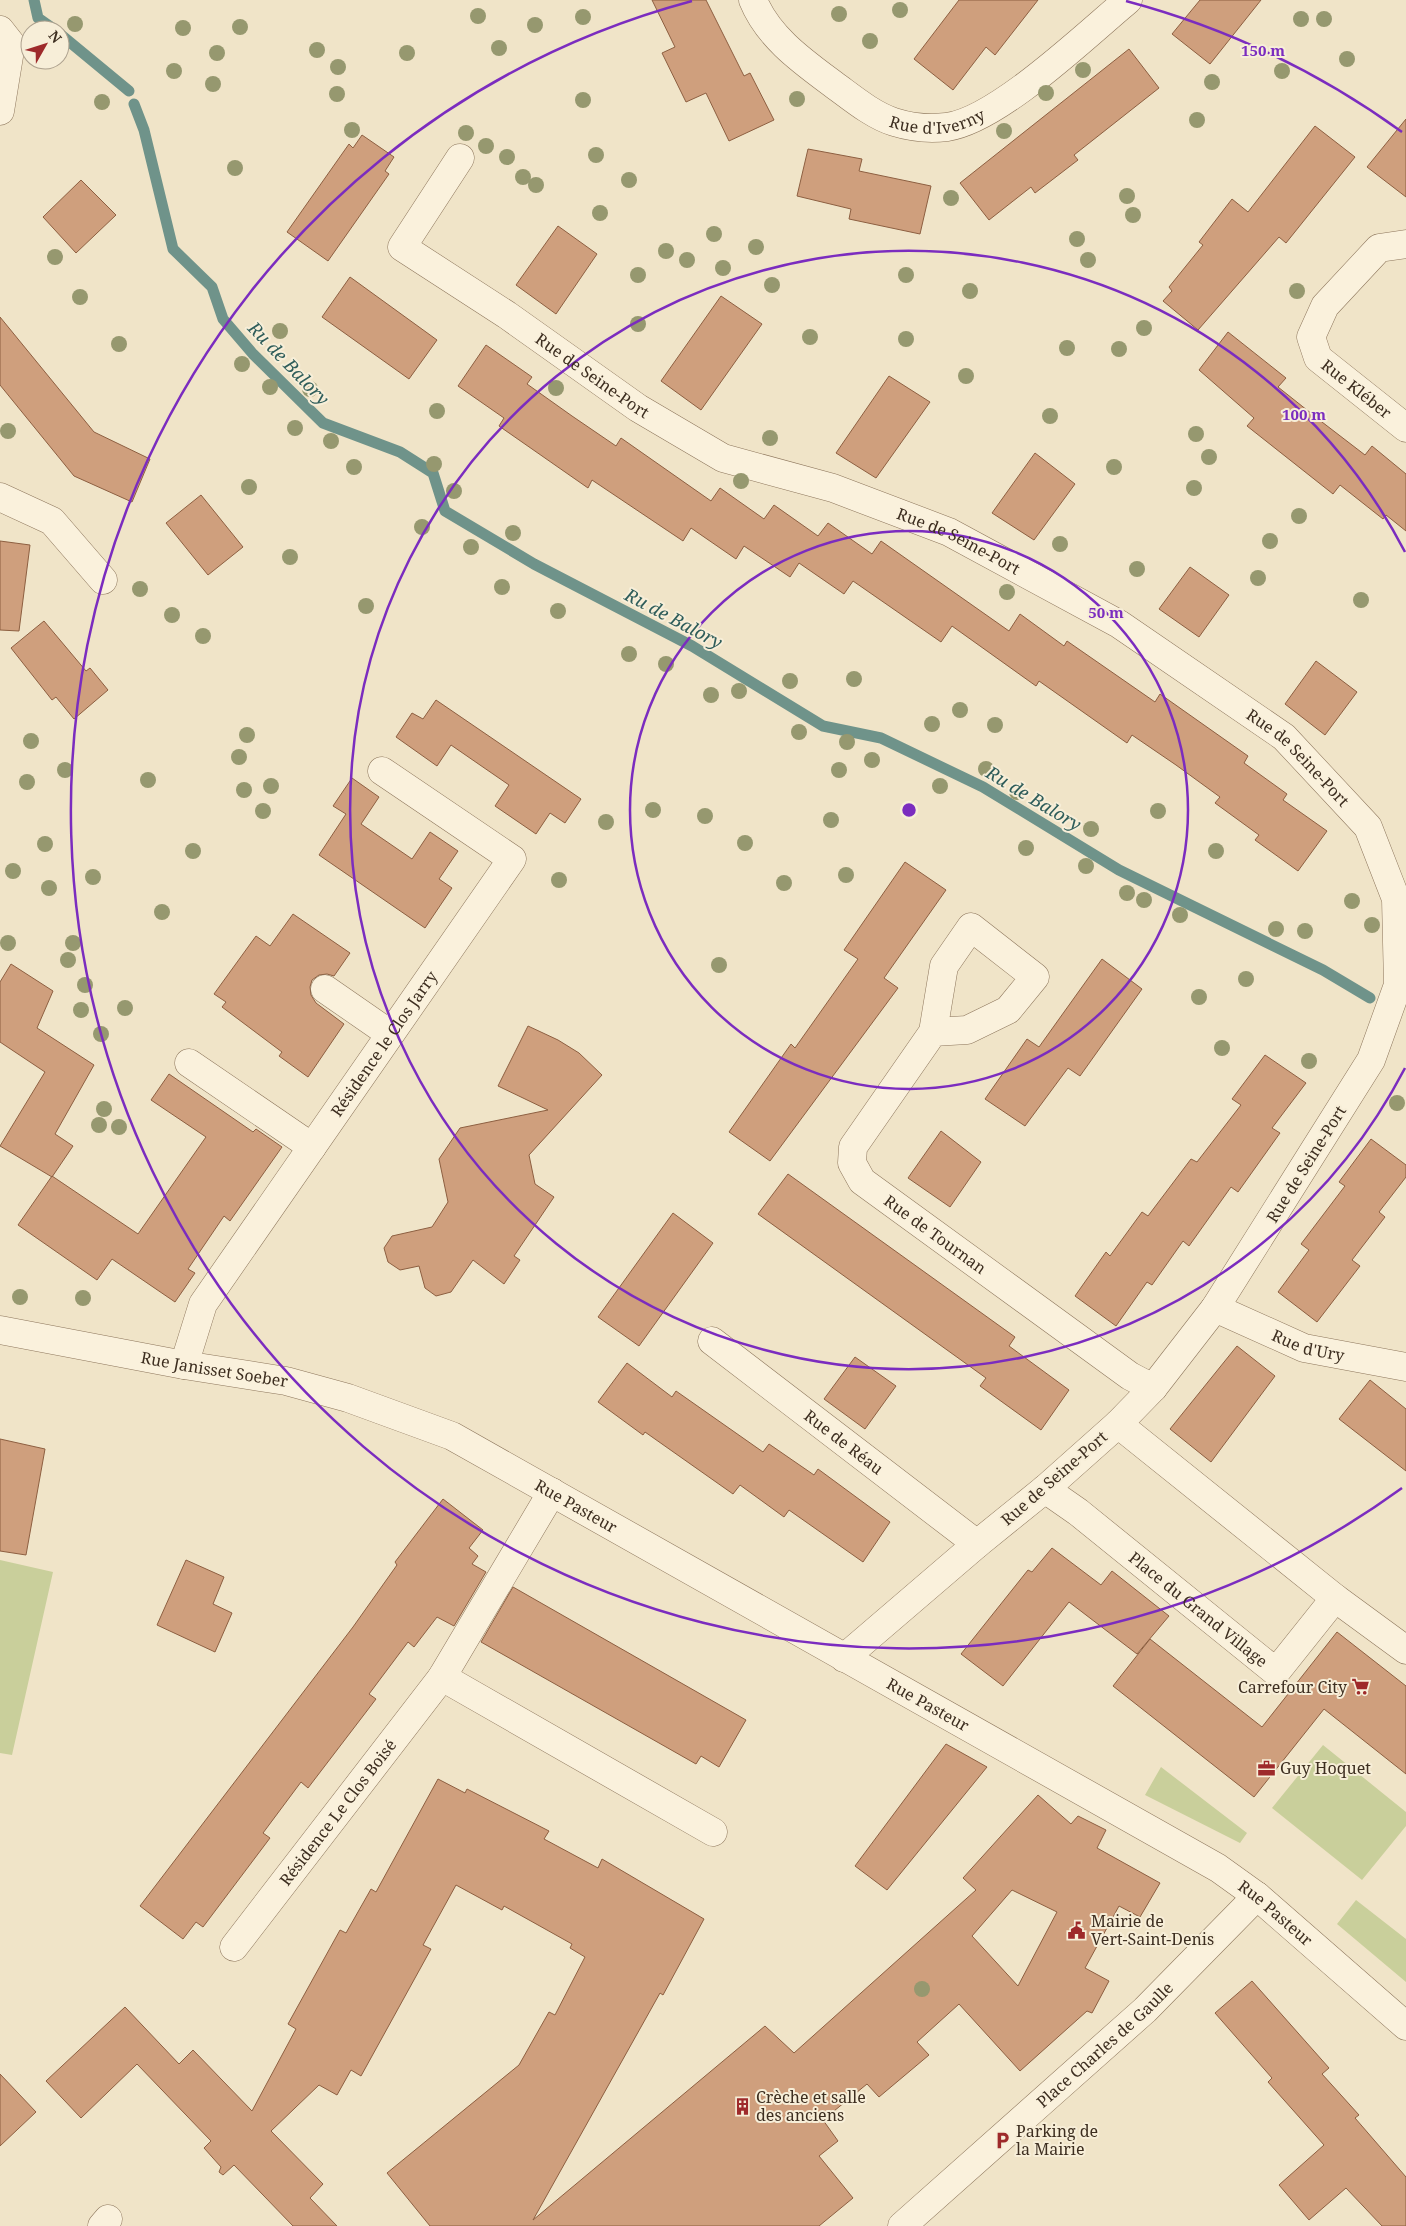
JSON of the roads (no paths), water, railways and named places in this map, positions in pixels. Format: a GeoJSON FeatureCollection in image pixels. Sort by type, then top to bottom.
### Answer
{"type":"FeatureCollection","features":[{"type":"Feature","properties":{"kind":"street","name":"Rue d'Iverny"},"geometry":{"type":"LineString","coordinates":[[753,0],[770,30],[800,59],[841,90],[860,104],[893,122],[925,128],[948,127],[993,108],[1019,90],[1128,0]]}},
{"type":"Feature","properties":{"kind":"street"},"geometry":{"type":"LineString","coordinates":[[0,30],[11,44],[0,111]]}},
{"type":"Feature","properties":{"kind":"street","name":"Rue de Seine-Port"},"geometry":{"type":"LineString","coordinates":[[460,158],[402,247],[507,315],[638,408],[722,458],[833,488],[949,532],[1119,624],[1284,738],[1368,827],[1396,899],[1398,985],[1371,1060],[1215,1308],[1152,1388],[1118,1424],[1045,1489],[977,1544],[844,1658]]}},
{"type":"Feature","properties":{"kind":"street","name":"Rue Kléber"},"geometry":{"type":"LineString","coordinates":[[1406,244],[1379,248],[1325,306],[1311,337],[1318,358],[1406,428]]}},
{"type":"Feature","properties":{"kind":"street"},"geometry":{"type":"LineString","coordinates":[[0,496],[52,521],[103,580]]}},
{"type":"Feature","properties":{"kind":"street","name":"Résidence le Clos Jarry"},"geometry":{"type":"LineString","coordinates":[[184,1365],[203,1304],[512,859],[382,771]]}},
{"type":"Feature","properties":{"kind":"street"},"geometry":{"type":"LineString","coordinates":[[325,989],[390,1034]]}},
{"type":"Feature","properties":{"kind":"street","name":"Rue de Tournan"},"geometry":{"type":"LineString","coordinates":[[933,1032],[853,1147],[852,1163],[862,1181],[1130,1376],[1152,1388]]}},
{"type":"Feature","properties":{"kind":"street"},"geometry":{"type":"LineString","coordinates":[[190,1063],[312,1146]]}},
{"type":"Feature","properties":{"kind":"street","name":"Rue d'Ury"},"geometry":{"type":"LineString","coordinates":[[1215,1308],[1304,1348],[1406,1367]]}},
{"type":"Feature","properties":{"kind":"street","name":"Rue Janisset Soeber"},"geometry":{"type":"LineString","coordinates":[[0,1330],[184,1365],[286,1381],[348,1398],[423,1426]]}},
{"type":"Feature","properties":{"kind":"street","name":"Rue de Réau"},"geometry":{"type":"LineString","coordinates":[[712,1342],[977,1544]]}},
{"type":"Feature","properties":{"kind":"street"},"geometry":{"type":"LineString","coordinates":[[1118,1424],[1335,1598],[1406,1650]]}},
{"type":"Feature","properties":{"kind":"street","name":"Rue Pasteur"},"geometry":{"type":"LineString","coordinates":[[423,1426],[452,1436],[1218,1868],[1257,1896],[1406,2026]]}},
{"type":"Feature","properties":{"kind":"street","name":"Place du Grand Village"},"geometry":{"type":"LineString","coordinates":[[1045,1489],[1078,1512],[1276,1672],[1335,1598]]}},
{"type":"Feature","properties":{"kind":"street","name":"Résidence Le Clos Boisé"},"geometry":{"type":"LineString","coordinates":[[234,1947],[442,1677],[552,1492]]}},
{"type":"Feature","properties":{"kind":"street"},"geometry":{"type":"LineString","coordinates":[[442,1677],[713,1832]]}},
{"type":"Feature","properties":{"kind":"street","name":"Place Charles de Gaulle"},"geometry":{"type":"LineString","coordinates":[[902,2226],[1145,2010],[1257,1896]]}},
{"type":"Feature","properties":{"kind":"waterway","name":"Ru de Balory"},"geometry":{"type":"LineString","coordinates":[[34,0],[38,18],[41,20]]}},
{"type":"Feature","properties":{"kind":"waterway","name":"Ru de Balory"},"geometry":{"type":"LineString","coordinates":[[70,42],[129,91]]}},
{"type":"Feature","properties":{"kind":"waterway","name":"Ru de Balory"},"geometry":{"type":"LineString","coordinates":[[134,104],[144,130],[173,249],[212,287],[223,319],[253,354],[323,423],[400,452],[433,473],[445,511],[534,564],[692,646],[823,726],[881,738],[983,787],[1119,870],[1323,970],[1370,998]]}},
{"type":"Feature","properties":{"kind":"place","name":"Carrefour City"},"geometry":{"type":"Point","coordinates":[1361,1687]}},
{"type":"Feature","properties":{"kind":"place","name":"Guy Hoquet"},"geometry":{"type":"Point","coordinates":[1266,1768]}},
{"type":"Feature","properties":{"kind":"place","name":"Mairie de Vert-Saint-Denis"},"geometry":{"type":"Point","coordinates":[1077,1930]}},
{"type":"Feature","properties":{"kind":"place","name":"Crèche et salle des anciens"},"geometry":{"type":"Point","coordinates":[742,2106]}},
{"type":"Feature","properties":{"kind":"place","name":"Parking de la Mairie"},"geometry":{"type":"Point","coordinates":[1002,2140]}}]}
